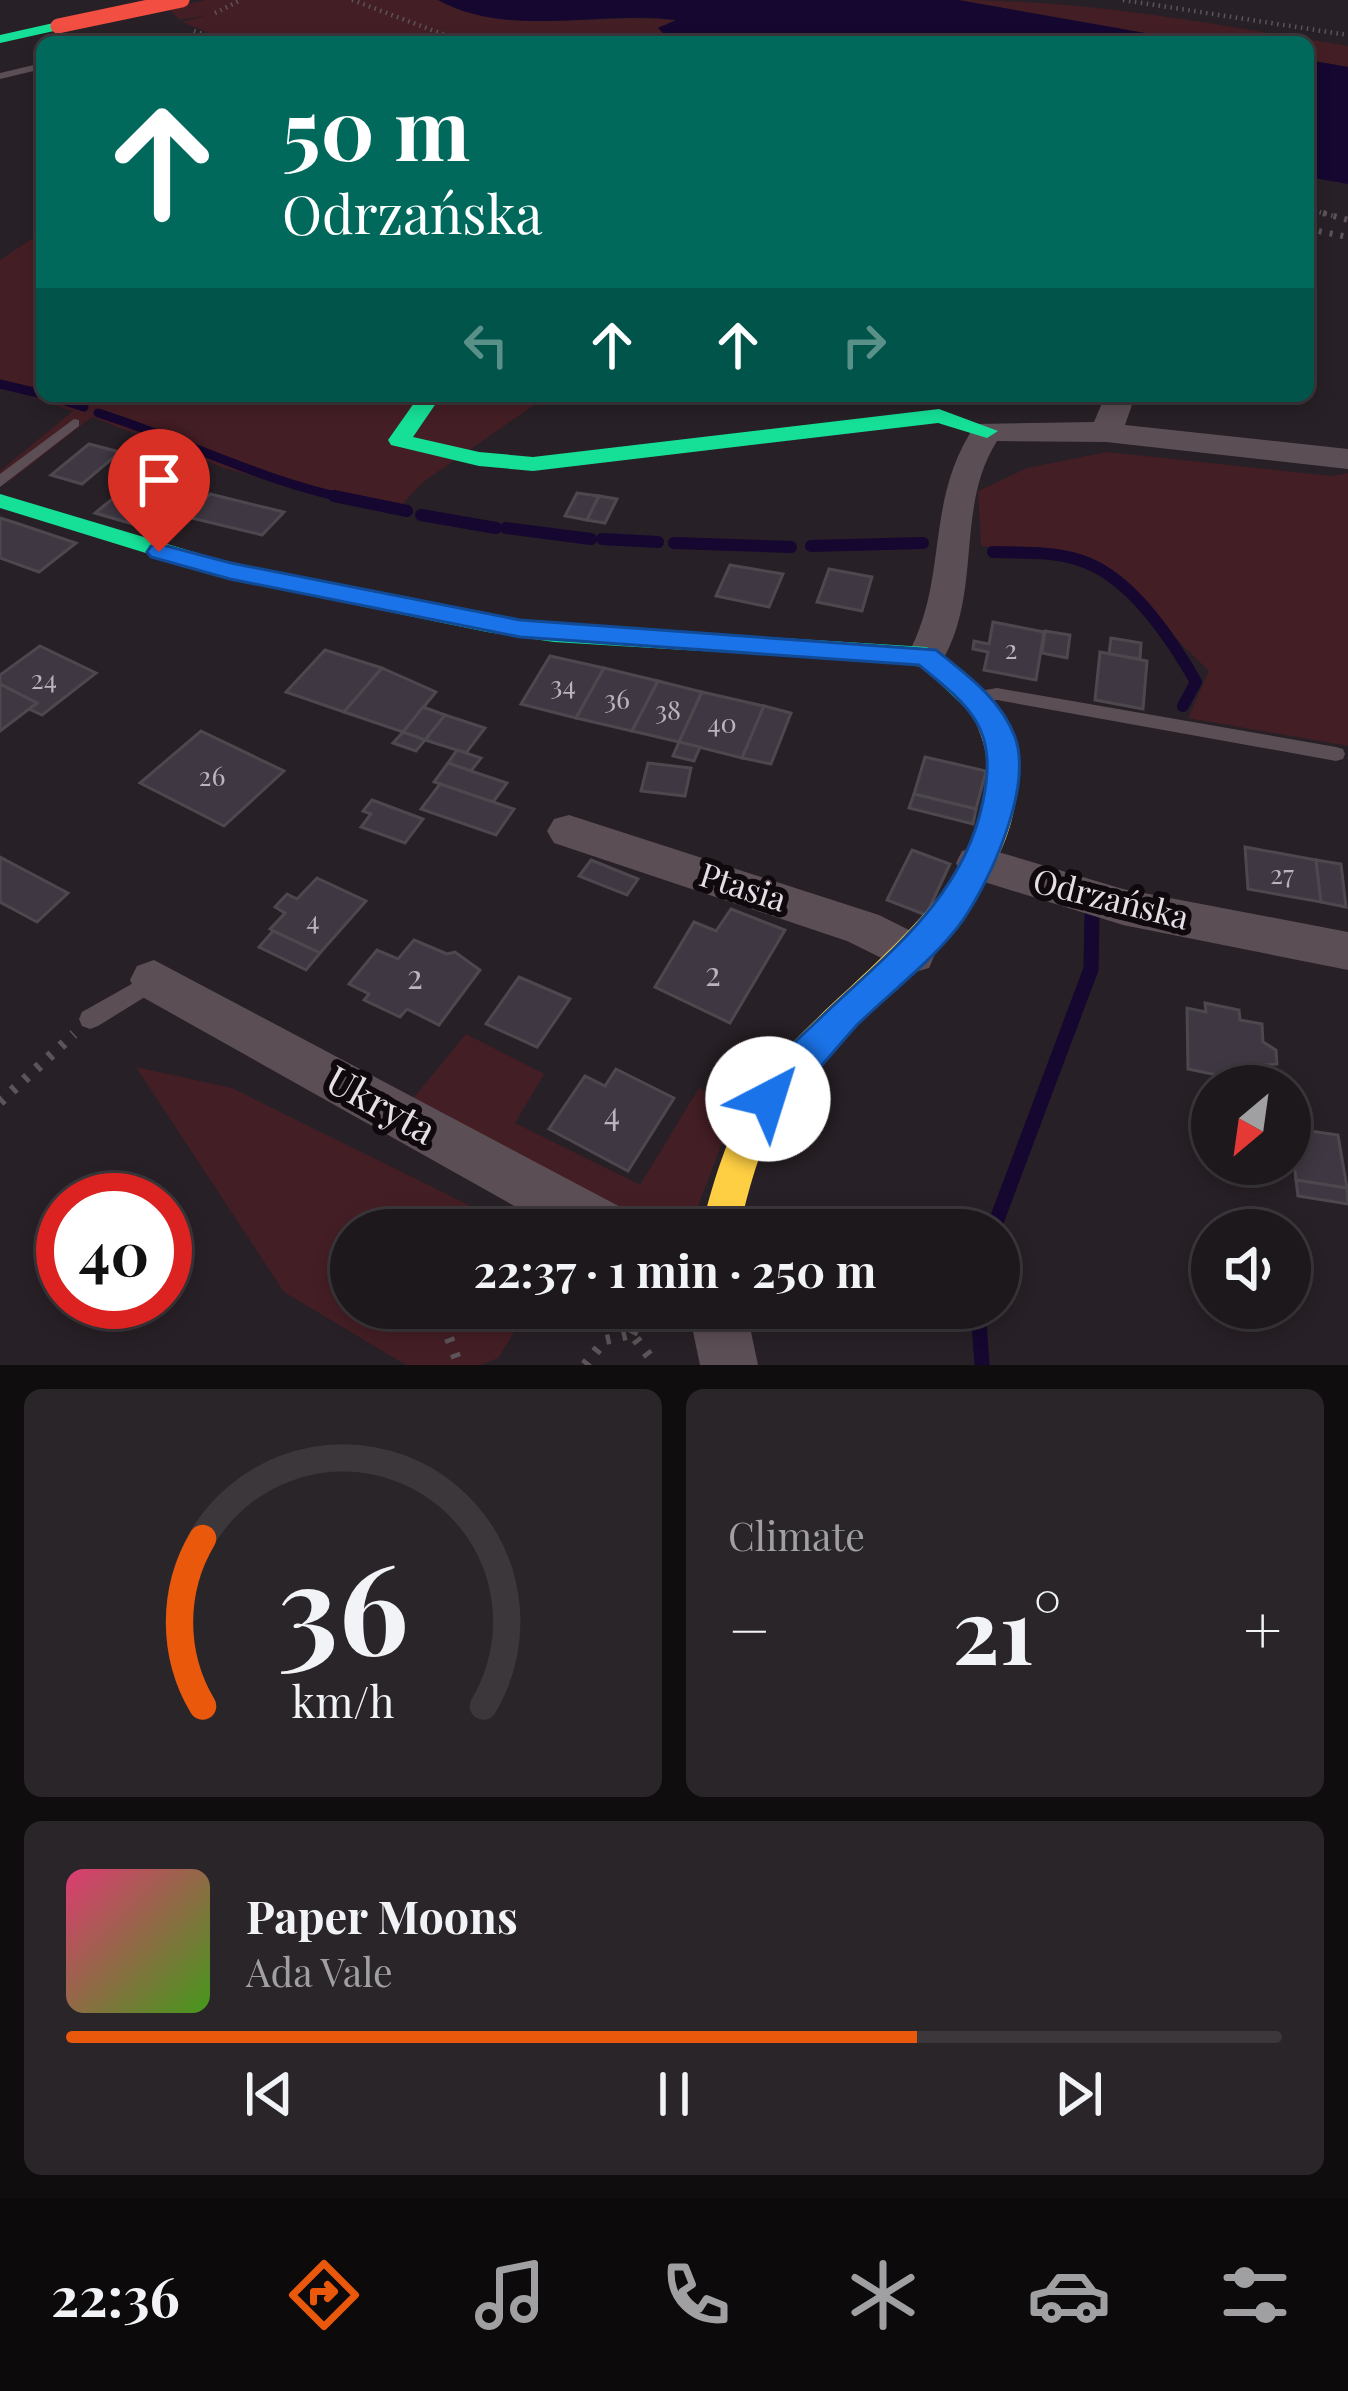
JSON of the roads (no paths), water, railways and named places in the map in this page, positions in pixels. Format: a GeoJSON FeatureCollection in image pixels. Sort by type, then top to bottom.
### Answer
{"type":"FeatureCollection","features":[{"type":"Feature","properties":{"kind":"street"},"geometry":{"type":"LineString","coordinates":[[0,39],[182,0]]}},
{"type":"Feature","properties":{"kind":"street"},"geometry":{"type":"LineString","coordinates":[[426,402],[399,440],[479,459],[533,464],[939,416],[987,431],[1106,432],[1348,459]]}},
{"type":"Feature","properties":{"kind":"street"},"geometry":{"type":"LineString","coordinates":[[1106,432],[1118,402]]}},
{"type":"Feature","properties":{"kind":"street"},"geometry":{"type":"LineString","coordinates":[[926,656],[942,634],[951,602],[963,472],[987,431]]}},
{"type":"Feature","properties":{"kind":"street"},"geometry":{"type":"LineString","coordinates":[[0,501],[230,571],[487,624],[554,633],[926,656],[976,696],[1002,739],[1003,776],[994,821],[978,862],[950,912],[802,1057],[768,1099],[725,1209]]}},
{"type":"Feature","properties":{"kind":"street","name":"Ptasia"},"geometry":{"type":"LineString","coordinates":[[568,831],[863,928],[912,954]]}},
{"type":"Feature","properties":{"kind":"street","name":"Odrzańska"},"geometry":{"type":"LineString","coordinates":[[978,862],[1123,907],[1348,950]]}},
{"type":"Feature","properties":{"kind":"street","name":"Ukryta"},"geometry":{"type":"LineString","coordinates":[[154,980],[571,1209]]}},
{"type":"Feature","properties":{"kind":"street"},"geometry":{"type":"LineString","coordinates":[[722,1329],[729,1365]]}},
{"type":"Feature","properties":{"kind":"lane"},"geometry":{"type":"LineString","coordinates":[[0,76],[36,67]]}},
{"type":"Feature","properties":{"kind":"lane"},"geometry":{"type":"LineString","coordinates":[[0,482],[74,423]]}},
{"type":"Feature","properties":{"kind":"lane"},"geometry":{"type":"LineString","coordinates":[[976,696],[998,694],[1336,754]]}},
{"type":"Feature","properties":{"kind":"lane"},"geometry":{"type":"LineString","coordinates":[[90,1019],[154,980]]}},
{"type":"Feature","properties":{"kind":"waterway"},"geometry":{"type":"LineString","coordinates":[[0,384],[36,393]]}},
{"type":"Feature","properties":{"kind":"waterway"},"geometry":{"type":"LineString","coordinates":[[68,402],[84,407]]}},
{"type":"Feature","properties":{"kind":"waterway"},"geometry":{"type":"LineString","coordinates":[[98,413],[285,482],[349,499]]}},
{"type":"Feature","properties":{"kind":"waterway"},"geometry":{"type":"LineString","coordinates":[[334,496],[407,511]]}},
{"type":"Feature","properties":{"kind":"waterway"},"geometry":{"type":"LineString","coordinates":[[421,515],[496,528]]}},
{"type":"Feature","properties":{"kind":"waterway"},"geometry":{"type":"LineString","coordinates":[[506,528],[591,539]]}},
{"type":"Feature","properties":{"kind":"waterway"},"geometry":{"type":"LineString","coordinates":[[602,539],[658,542]]}},
{"type":"Feature","properties":{"kind":"waterway"},"geometry":{"type":"LineString","coordinates":[[674,543],[791,547]]}},
{"type":"Feature","properties":{"kind":"waterway"},"geometry":{"type":"LineString","coordinates":[[811,546],[923,543]]}},
{"type":"Feature","properties":{"kind":"waterway"},"geometry":{"type":"LineString","coordinates":[[993,552],[1068,557],[1115,579],[1161,628],[1196,682],[1183,706]]}},
{"type":"Feature","properties":{"kind":"waterway"},"geometry":{"type":"LineString","coordinates":[[1001,1209],[1091,969],[1092,913]]}},
{"type":"Feature","properties":{"kind":"waterway"},"geometry":{"type":"LineString","coordinates":[[979,1329],[982,1365]]}}]}
